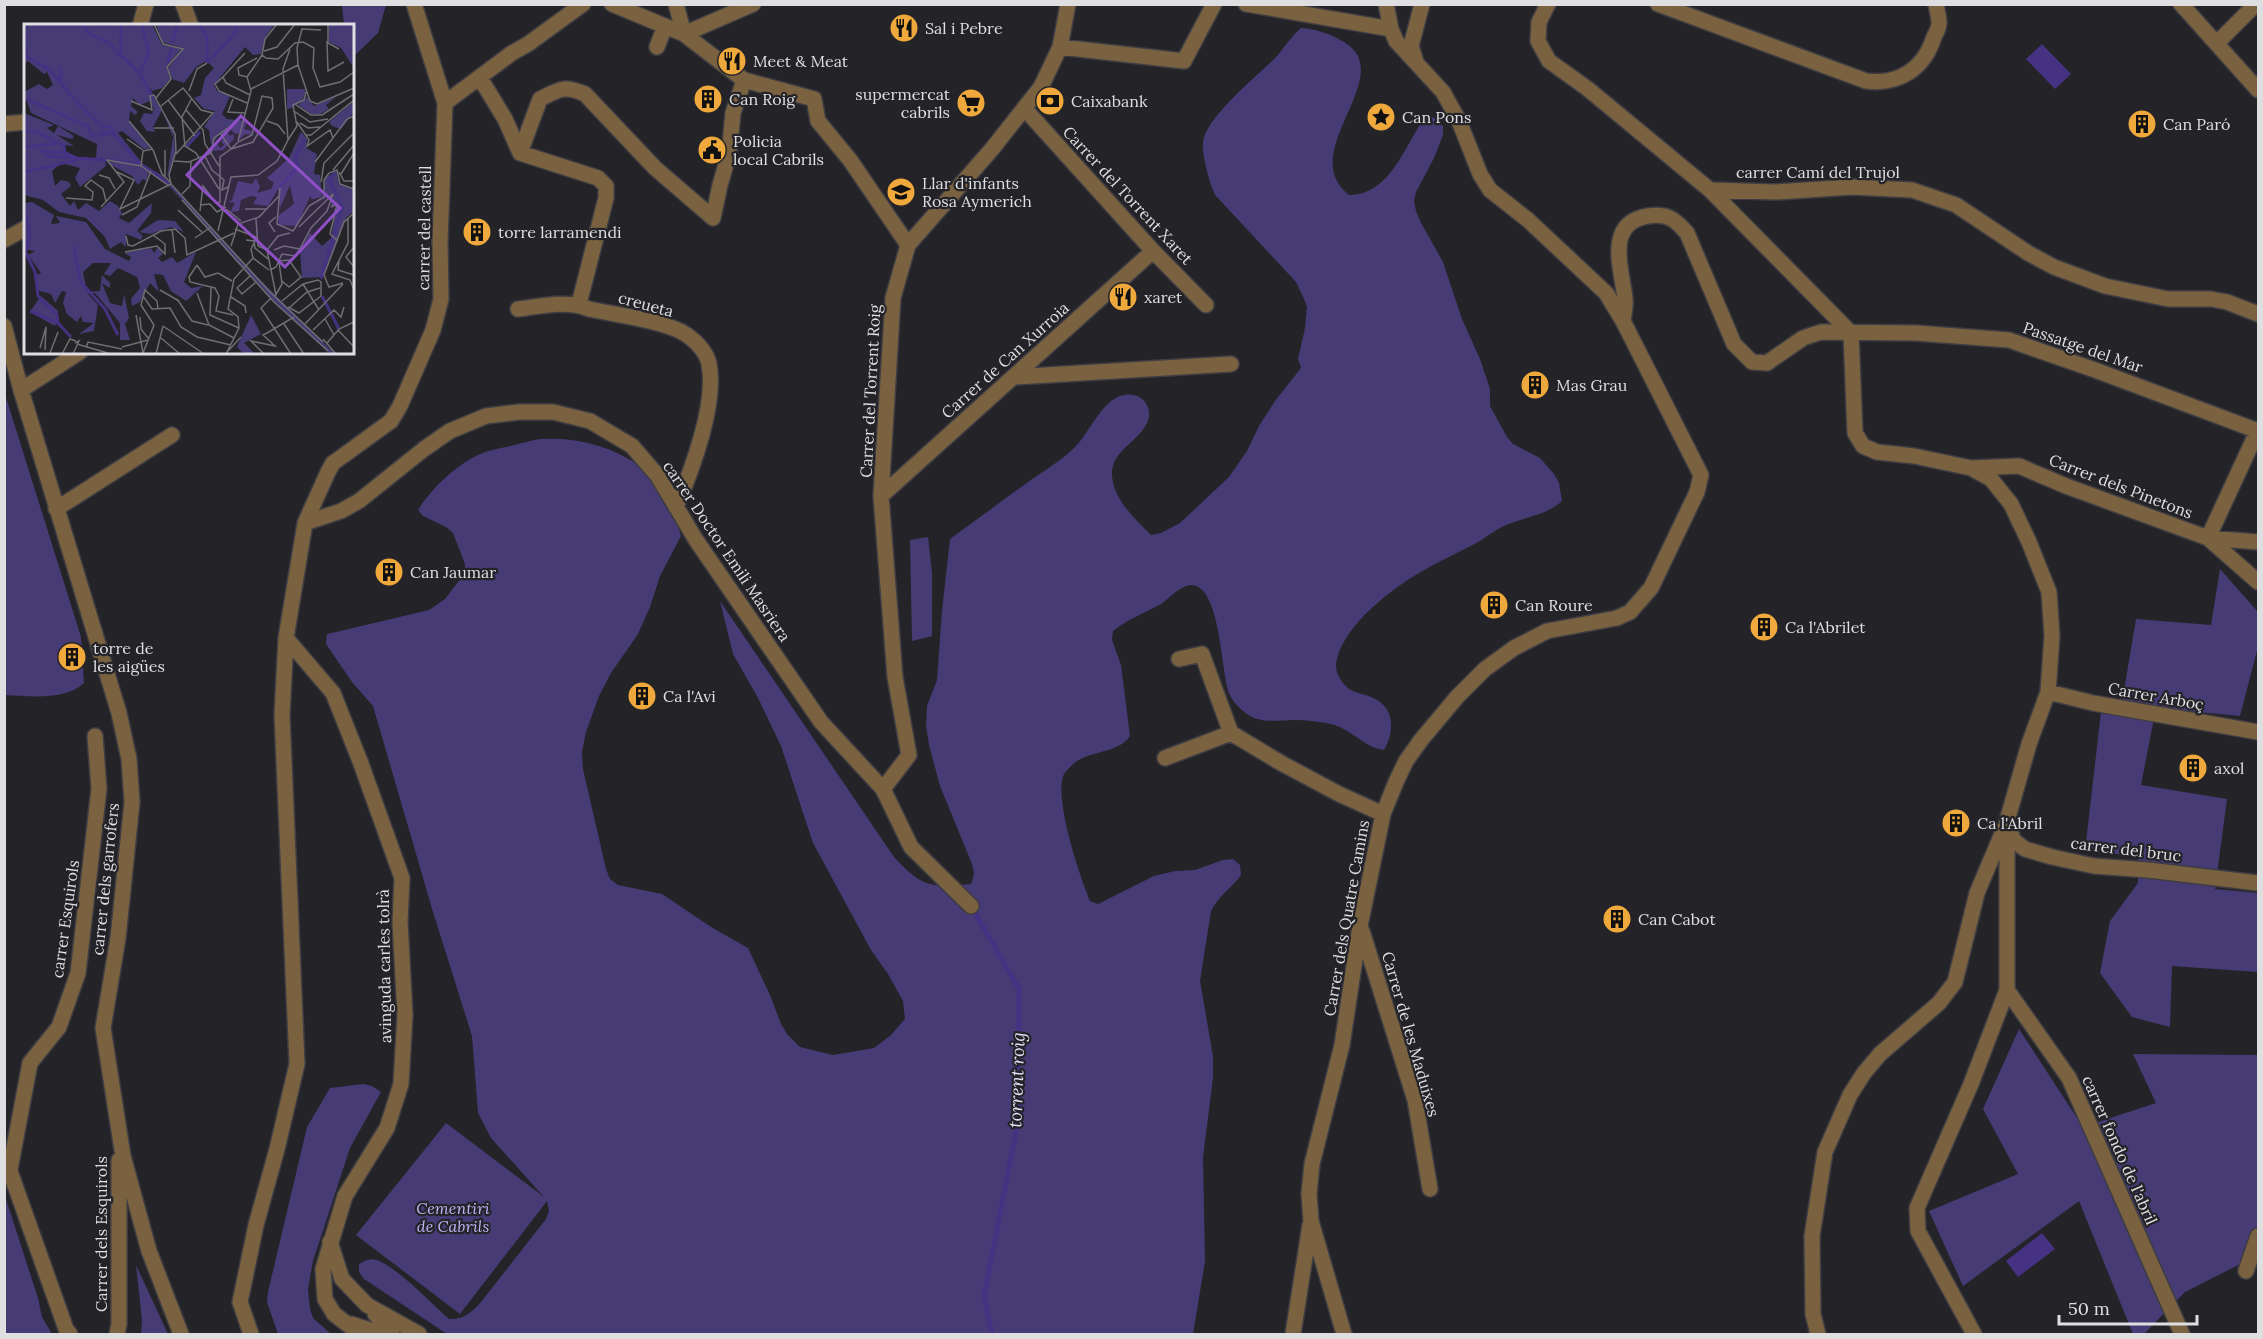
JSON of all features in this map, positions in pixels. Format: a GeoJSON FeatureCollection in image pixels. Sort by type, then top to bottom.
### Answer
{"type":"FeatureCollection","features":[{"type":"Feature","properties":{"kind":"street"},"geometry":{"type":"LineString","coordinates":[[141,24],[146,4]]}},
{"type":"Feature","properties":{"kind":"street"},"geometry":{"type":"LineString","coordinates":[[183,4],[190,24]]}},
{"type":"Feature","properties":{"kind":"street","name":"carrer del castell"},"geometry":{"type":"LineString","coordinates":[[305,523],[333,463],[391,421],[400,406],[433,330],[441,299],[440,242],[445,103],[414,4]]}},
{"type":"Feature","properties":{"kind":"street"},"geometry":{"type":"LineString","coordinates":[[445,103],[512,52],[528,44],[583,4]]}},
{"type":"Feature","properties":{"kind":"street"},"geometry":{"type":"LineString","coordinates":[[612,4],[684,34],[744,80],[814,99],[818,122],[850,159],[908,245]]}},
{"type":"Feature","properties":{"kind":"street"},"geometry":{"type":"LineString","coordinates":[[676,4],[684,34]]}},
{"type":"Feature","properties":{"kind":"street"},"geometry":{"type":"LineString","coordinates":[[684,34],[753,4]]}},
{"type":"Feature","properties":{"kind":"street","name":"Carrer del Torrent Roig"},"geometry":{"type":"LineString","coordinates":[[883,789],[909,755],[895,677],[881,496],[893,298],[908,245],[1041,87],[1060,47],[1068,4]]}},
{"type":"Feature","properties":{"kind":"street"},"geometry":{"type":"LineString","coordinates":[[1060,47],[1184,61],[1214,4]]}},
{"type":"Feature","properties":{"kind":"street"},"geometry":{"type":"LineString","coordinates":[[1246,4],[1391,29]]}},
{"type":"Feature","properties":{"kind":"street","name":"Carrer dels Quatre Camins"},"geometry":{"type":"LineString","coordinates":[[1344,1335],[1311,1221],[1309,1194],[1312,1164],[1342,1045],[1360,926],[1383,814],[1406,761],[1457,697],[1485,669],[1514,648],[1547,631],[1617,618],[1630,612],[1651,588],[1696,492],[1701,475],[1623,321],[1606,293],[1528,220],[1490,190],[1480,174],[1451,105],[1443,92],[1396,41],[1386,4]]}},
{"type":"Feature","properties":{"kind":"street"},"geometry":{"type":"LineString","coordinates":[[1416,63],[1411,46],[1422,4]]}},
{"type":"Feature","properties":{"kind":"street"},"geometry":{"type":"LineString","coordinates":[[1548,4],[1539,22],[1538,41],[1550,61],[1605,102],[1710,190],[1851,333],[1855,433],[1863,446],[1877,452],[1914,456],[1971,468],[1991,479],[2011,504],[2049,592],[2052,636],[2048,692],[2028,744],[2007,821],[1977,893],[1955,982],[1939,1003],[1880,1054],[1864,1074],[1850,1095],[1825,1152],[1812,1236],[1813,1314],[1818,1335]]}},
{"type":"Feature","properties":{"kind":"street"},"geometry":{"type":"LineString","coordinates":[[1658,4],[1866,81],[1882,83],[1902,77],[1917,66],[1930,51],[1939,24],[1936,4]]}},
{"type":"Feature","properties":{"kind":"street"},"geometry":{"type":"LineString","coordinates":[[2181,4],[2259,90]]}},
{"type":"Feature","properties":{"kind":"street"},"geometry":{"type":"LineString","coordinates":[[2217,43],[2256,4]]}},
{"type":"Feature","properties":{"kind":"street"},"geometry":{"type":"LineString","coordinates":[[657,47],[665,26]]}},
{"type":"Feature","properties":{"kind":"street"},"geometry":{"type":"LineString","coordinates":[[480,78],[505,119],[520,153],[598,178],[606,186],[606,198],[579,304]]}},
{"type":"Feature","properties":{"kind":"street"},"geometry":{"type":"LineString","coordinates":[[520,153],[540,99],[553,91],[570,88],[585,94],[655,168],[713,218],[729,154],[733,113],[744,80]]}},
{"type":"Feature","properties":{"kind":"street","name":"Carrer del Torrent Xaret"},"geometry":{"type":"LineString","coordinates":[[1024,108],[1153,251],[1206,305]]}},
{"type":"Feature","properties":{"kind":"street"},"geometry":{"type":"LineString","coordinates":[[4,124],[24,122]]}},
{"type":"Feature","properties":{"kind":"street","name":"carrer Camí del Trujol"},"geometry":{"type":"LineString","coordinates":[[1710,190],[1776,192],[1852,187],[1912,190],[1956,205],[2028,253],[2054,267],[2105,286],[2168,299],[2211,298],[2259,314]]}},
{"type":"Feature","properties":{"kind":"street","name":"Passatge del Mar"},"geometry":{"type":"LineString","coordinates":[[1623,321],[1626,299],[1618,259],[1620,238],[1629,224],[1644,216],[1663,214],[1674,219],[1687,233],[1734,344],[1752,362],[1767,363],[1803,338],[1821,332],[1916,333],[2009,340],[2258,430]]}},
{"type":"Feature","properties":{"kind":"street"},"geometry":{"type":"LineString","coordinates":[[4,240],[24,229]]}},
{"type":"Feature","properties":{"kind":"street","name":"Carrer de Can Xurroia"},"geometry":{"type":"LineString","coordinates":[[881,496],[1153,251]]}},
{"type":"Feature","properties":{"kind":"street","name":"creueta"},"geometry":{"type":"LineString","coordinates":[[518,309],[579,304],[590,309],[658,324],[686,334],[701,348],[709,363],[710,405],[676,507]]}},
{"type":"Feature","properties":{"kind":"street","name":"carrer dels garrofers"},"geometry":{"type":"LineString","coordinates":[[4,326],[56,509],[119,713],[129,759],[131,814],[118,938],[103,1028],[123,1156],[148,1251],[181,1335]]}},
{"type":"Feature","properties":{"kind":"street"},"geometry":{"type":"LineString","coordinates":[[21,390],[77,354]]}},
{"type":"Feature","properties":{"kind":"street"},"geometry":{"type":"LineString","coordinates":[[1014,377],[1231,364]]}},
{"type":"Feature","properties":{"kind":"street","name":"carrer Doctor Emili Masriera"},"geometry":{"type":"LineString","coordinates":[[305,523],[341,511],[359,501],[450,431],[486,416],[519,412],[553,412],[590,421],[632,446],[657,475],[696,540],[821,722],[883,789],[911,847],[971,906]]}},
{"type":"Feature","properties":{"kind":"street"},"geometry":{"type":"LineString","coordinates":[[2258,430],[2208,538],[2259,582]]}},
{"type":"Feature","properties":{"kind":"street"},"geometry":{"type":"LineString","coordinates":[[56,509],[172,435]]}},
{"type":"Feature","properties":{"kind":"street","name":"Carrer dels Pinetons"},"geometry":{"type":"LineString","coordinates":[[1971,468],[2019,466],[2066,486],[2208,538],[2259,543]]}},
{"type":"Feature","properties":{"kind":"street"},"geometry":{"type":"LineString","coordinates":[[251,1335],[240,1302],[256,1225],[297,1064],[282,715],[286,638],[305,523]]}},
{"type":"Feature","properties":{"kind":"street","name":"avinguda carles tolrà"},"geometry":{"type":"LineString","coordinates":[[286,638],[333,693],[402,878],[400,922],[405,1015],[401,1084],[387,1128],[345,1196],[323,1269],[325,1299],[334,1314],[360,1335]]}},
{"type":"Feature","properties":{"kind":"street"},"geometry":{"type":"LineString","coordinates":[[1179,659],[1202,654],[1231,733],[1339,794],[1383,814]]}},
{"type":"Feature","properties":{"kind":"street","name":"Carrer Arboç"},"geometry":{"type":"LineString","coordinates":[[2048,692],[2104,705],[2259,732]]}},
{"type":"Feature","properties":{"kind":"street"},"geometry":{"type":"LineString","coordinates":[[1165,758],[1231,733]]}},
{"type":"Feature","properties":{"kind":"street","name":"carrer Esquirols"},"geometry":{"type":"LineString","coordinates":[[7,1162],[30,1063],[59,1027],[78,973],[99,789],[95,736]]}},
{"type":"Feature","properties":{"kind":"street"},"geometry":{"type":"LineString","coordinates":[[1974,1335],[1918,1231],[1917,1208],[1971,1084],[2007,990],[2007,821]]}},
{"type":"Feature","properties":{"kind":"street","name":"carrer del bruc"},"geometry":{"type":"LineString","coordinates":[[2007,821],[2013,840],[2025,849],[2052,857],[2094,866],[2259,883]]}},
{"type":"Feature","properties":{"kind":"street","name":"Carrer de les Maduixes"},"geometry":{"type":"LineString","coordinates":[[1360,926],[1415,1100],[1430,1189]]}},
{"type":"Feature","properties":{"kind":"street","name":"carrer fondo de l'abril"},"geometry":{"type":"LineString","coordinates":[[2007,990],[2069,1078],[2182,1335]]}},
{"type":"Feature","properties":{"kind":"street","name":"Carrer dels Esquirols"},"geometry":{"type":"LineString","coordinates":[[117,1335],[119,1323],[119,1134]]}},
{"type":"Feature","properties":{"kind":"street"},"geometry":{"type":"LineString","coordinates":[[7,1162],[70,1335]]}},
{"type":"Feature","properties":{"kind":"street"},"geometry":{"type":"LineString","coordinates":[[1293,1335],[1311,1221]]}},
{"type":"Feature","properties":{"kind":"street"},"geometry":{"type":"LineString","coordinates":[[2246,1271],[2259,1236]]}},
{"type":"Feature","properties":{"kind":"street"},"geometry":{"type":"LineString","coordinates":[[330,1241],[342,1279],[392,1335]]}},
{"type":"Feature","properties":{"kind":"street"},"geometry":{"type":"LineString","coordinates":[[367,1305],[419,1335]]}},
{"type":"Feature","properties":{"kind":"street"},"geometry":{"type":"LineString","coordinates":[[346,1322],[382,1335]]}},
{"type":"Feature","properties":{"kind":"green space"},"geometry":{"type":"Polygon","coordinates":[[[342,5],[386,5],[378,33],[354,56],[354,24],[344,24],[342,5]]]}},
{"type":"Feature","properties":{"kind":"green space","name":"Cementiri de Cabrils"},"geometry":{"type":"Polygon","coordinates":[[[1301,28],[1329,34],[1339,39],[1358,57],[1361,74],[1356,94],[1338,137],[1333,158],[1335,177],[1349,195],[1363,193],[1386,178],[1403,155],[1425,117],[1437,118],[1443,126],[1443,135],[1434,158],[1416,192],[1414,201],[1416,211],[1443,262],[1462,319],[1480,359],[1490,389],[1490,406],[1513,444],[1540,458],[1554,474],[1559,483],[1562,501],[1542,513],[1501,528],[1407,580],[1368,612],[1346,638],[1339,652],[1337,673],[1349,689],[1371,697],[1385,706],[1391,720],[1391,727],[1384,750],[1370,745],[1338,726],[1304,720],[1261,720],[1241,709],[1229,693],[1214,615],[1202,589],[1192,585],[1179,589],[1161,604],[1113,631],[1112,640],[1121,665],[1130,736],[1119,746],[1077,761],[1064,774],[1062,785],[1062,800],[1069,837],[1090,901],[1098,904],[1154,876],[1175,871],[1195,870],[1223,860],[1233,859],[1240,865],[1241,875],[1211,911],[1200,981],[1213,1056],[1213,1078],[1203,1157],[1205,1261],[1193,1334],[447,1334],[364,1279],[359,1272],[359,1264],[369,1260],[384,1263],[449,1319],[463,1317],[481,1302],[546,1219],[549,1211],[547,1201],[460,1314],[356,1235],[446,1123],[544,1197],[491,1138],[478,1113],[472,1036],[373,706],[352,682],[326,644],[327,634],[429,610],[445,599],[465,573],[465,564],[453,533],[423,516],[418,510],[437,486],[469,460],[491,450],[541,439],[577,441],[612,451],[644,469],[657,482],[670,501],[681,536],[660,576],[638,634],[611,673],[599,696],[586,732],[582,752],[583,769],[606,869],[610,879],[618,885],[662,894],[711,927],[748,948],[781,1024],[800,1047],[833,1055],[874,1048],[891,1035],[905,1019],[903,1001],[871,950],[813,843],[781,746],[757,696],[733,654],[720,601],[894,857],[912,874],[928,883],[946,886],[971,884],[974,874],[972,864],[940,786],[926,725],[927,706],[937,680],[950,539],[1067,454],[1079,443],[1106,406],[1123,395],[1138,396],[1142,399],[1149,409],[1149,418],[1143,430],[1116,459],[1112,475],[1113,484],[1126,508],[1151,535],[1161,533],[1180,523],[1229,477],[1247,451],[1275,401],[1301,368],[1298,359],[1307,307],[1296,282],[1216,196],[1207,171],[1203,143],[1206,133],[1222,109],[1277,56],[1301,28]]]}},
{"type":"Feature","properties":{"kind":"green space"},"geometry":{"type":"Polygon","coordinates":[[[4,391],[81,637],[84,683],[67,693],[57,695],[5,695],[4,391]]]}},
{"type":"Feature","properties":{"kind":"green space"},"geometry":{"type":"Polygon","coordinates":[[[928,537],[932,573],[932,636],[912,641],[910,540],[928,537]]]}},
{"type":"Feature","properties":{"kind":"green space"},"geometry":{"type":"Polygon","coordinates":[[[2220,569],[2258,612],[2258,647],[2240,716],[2156,708],[2141,785],[2227,799],[2215,889],[2258,893],[2258,972],[2172,966],[2170,1027],[2132,1017],[2100,973],[2110,921],[2138,883],[2138,856],[2085,851],[2101,712],[2120,714],[2136,619],[2211,625],[2220,569]]]}},
{"type":"Feature","properties":{"kind":"green space"},"geometry":{"type":"Polygon","coordinates":[[[2019,1029],[2083,1127],[2156,1103],[2133,1054],[2258,1055],[2258,1255],[2185,1292],[2144,1334],[2133,1334],[2079,1201],[1963,1286],[1929,1211],[2018,1174],[1983,1109],[2019,1029]]]}},
{"type":"Feature","properties":{"kind":"green space"},"geometry":{"type":"Polygon","coordinates":[[[363,1084],[372,1086],[381,1092],[350,1148],[313,1261],[308,1289],[313,1318],[331,1334],[278,1334],[267,1302],[268,1292],[307,1127],[330,1088],[363,1084]]]}},
{"type":"Feature","properties":{"kind":"green space"},"geometry":{"type":"Polygon","coordinates":[[[5,1196],[42,1317],[52,1334],[5,1334],[5,1196]]]}},
{"type":"Feature","properties":{"kind":"green space"},"geometry":{"type":"Polygon","coordinates":[[[136,1265],[168,1334],[141,1334],[142,1320],[136,1265]]]}},
{"type":"Feature","properties":{"kind":"shaded area"},"geometry":{"type":"Polygon","coordinates":[[[2042,44],[2071,74],[2055,89],[2026,59],[2042,44]]]}},
{"type":"Feature","properties":{"kind":"shaded area"},"geometry":{"type":"Polygon","coordinates":[[[2042,1233],[2055,1249],[2018,1277],[2006,1261],[2042,1233]]]}},
{"type":"Feature","properties":{"kind":"waterway","name":"torrent roig"},"geometry":{"type":"LineString","coordinates":[[971,906],[1019,989],[1018,1122],[984,1296],[992,1334]]}},
{"type":"Feature","properties":{"kind":"place","name":"Sal i Pebre"},"geometry":{"type":"Point","coordinates":[904,28]}},
{"type":"Feature","properties":{"kind":"place","name":"Meet & Meat"},"geometry":{"type":"Point","coordinates":[732,61]}},
{"type":"Feature","properties":{"kind":"place","name":"Can Roig"},"geometry":{"type":"Point","coordinates":[708,99]}},
{"type":"Feature","properties":{"kind":"place","name":"Caixabank"},"geometry":{"type":"Point","coordinates":[1050,101]}},
{"type":"Feature","properties":{"kind":"place","name":"supermercat cabrils"},"geometry":{"type":"Point","coordinates":[971,103]}},
{"type":"Feature","properties":{"kind":"place","name":"Can Pons"},"geometry":{"type":"Point","coordinates":[1381,117]}},
{"type":"Feature","properties":{"kind":"place","name":"Can Paró"},"geometry":{"type":"Point","coordinates":[2142,124]}},
{"type":"Feature","properties":{"kind":"place","name":"Policia local Cabrils"},"geometry":{"type":"Point","coordinates":[712,150]}},
{"type":"Feature","properties":{"kind":"place","name":"Llar d'infants Rosa Aymerich"},"geometry":{"type":"Point","coordinates":[901,192]}},
{"type":"Feature","properties":{"kind":"place","name":"torre larramendi"},"geometry":{"type":"Point","coordinates":[477,232]}},
{"type":"Feature","properties":{"kind":"place","name":"xaret"},"geometry":{"type":"Point","coordinates":[1123,297]}},
{"type":"Feature","properties":{"kind":"place","name":"Mas Grau"},"geometry":{"type":"Point","coordinates":[1535,385]}},
{"type":"Feature","properties":{"kind":"place","name":"Can Jaumar"},"geometry":{"type":"Point","coordinates":[389,572]}},
{"type":"Feature","properties":{"kind":"place","name":"Can Roure"},"geometry":{"type":"Point","coordinates":[1494,605]}},
{"type":"Feature","properties":{"kind":"place","name":"Ca l'Abrilet"},"geometry":{"type":"Point","coordinates":[1764,627]}},
{"type":"Feature","properties":{"kind":"place","name":"torre de les aigües"},"geometry":{"type":"Point","coordinates":[72,657]}},
{"type":"Feature","properties":{"kind":"place","name":"Ca l'Avi"},"geometry":{"type":"Point","coordinates":[642,696]}},
{"type":"Feature","properties":{"kind":"place","name":"axol"},"geometry":{"type":"Point","coordinates":[2193,768]}},
{"type":"Feature","properties":{"kind":"place","name":"Ca l'Abril"},"geometry":{"type":"Point","coordinates":[1956,823]}},
{"type":"Feature","properties":{"kind":"place","name":"Can Cabot"},"geometry":{"type":"Point","coordinates":[1617,919]}}]}
